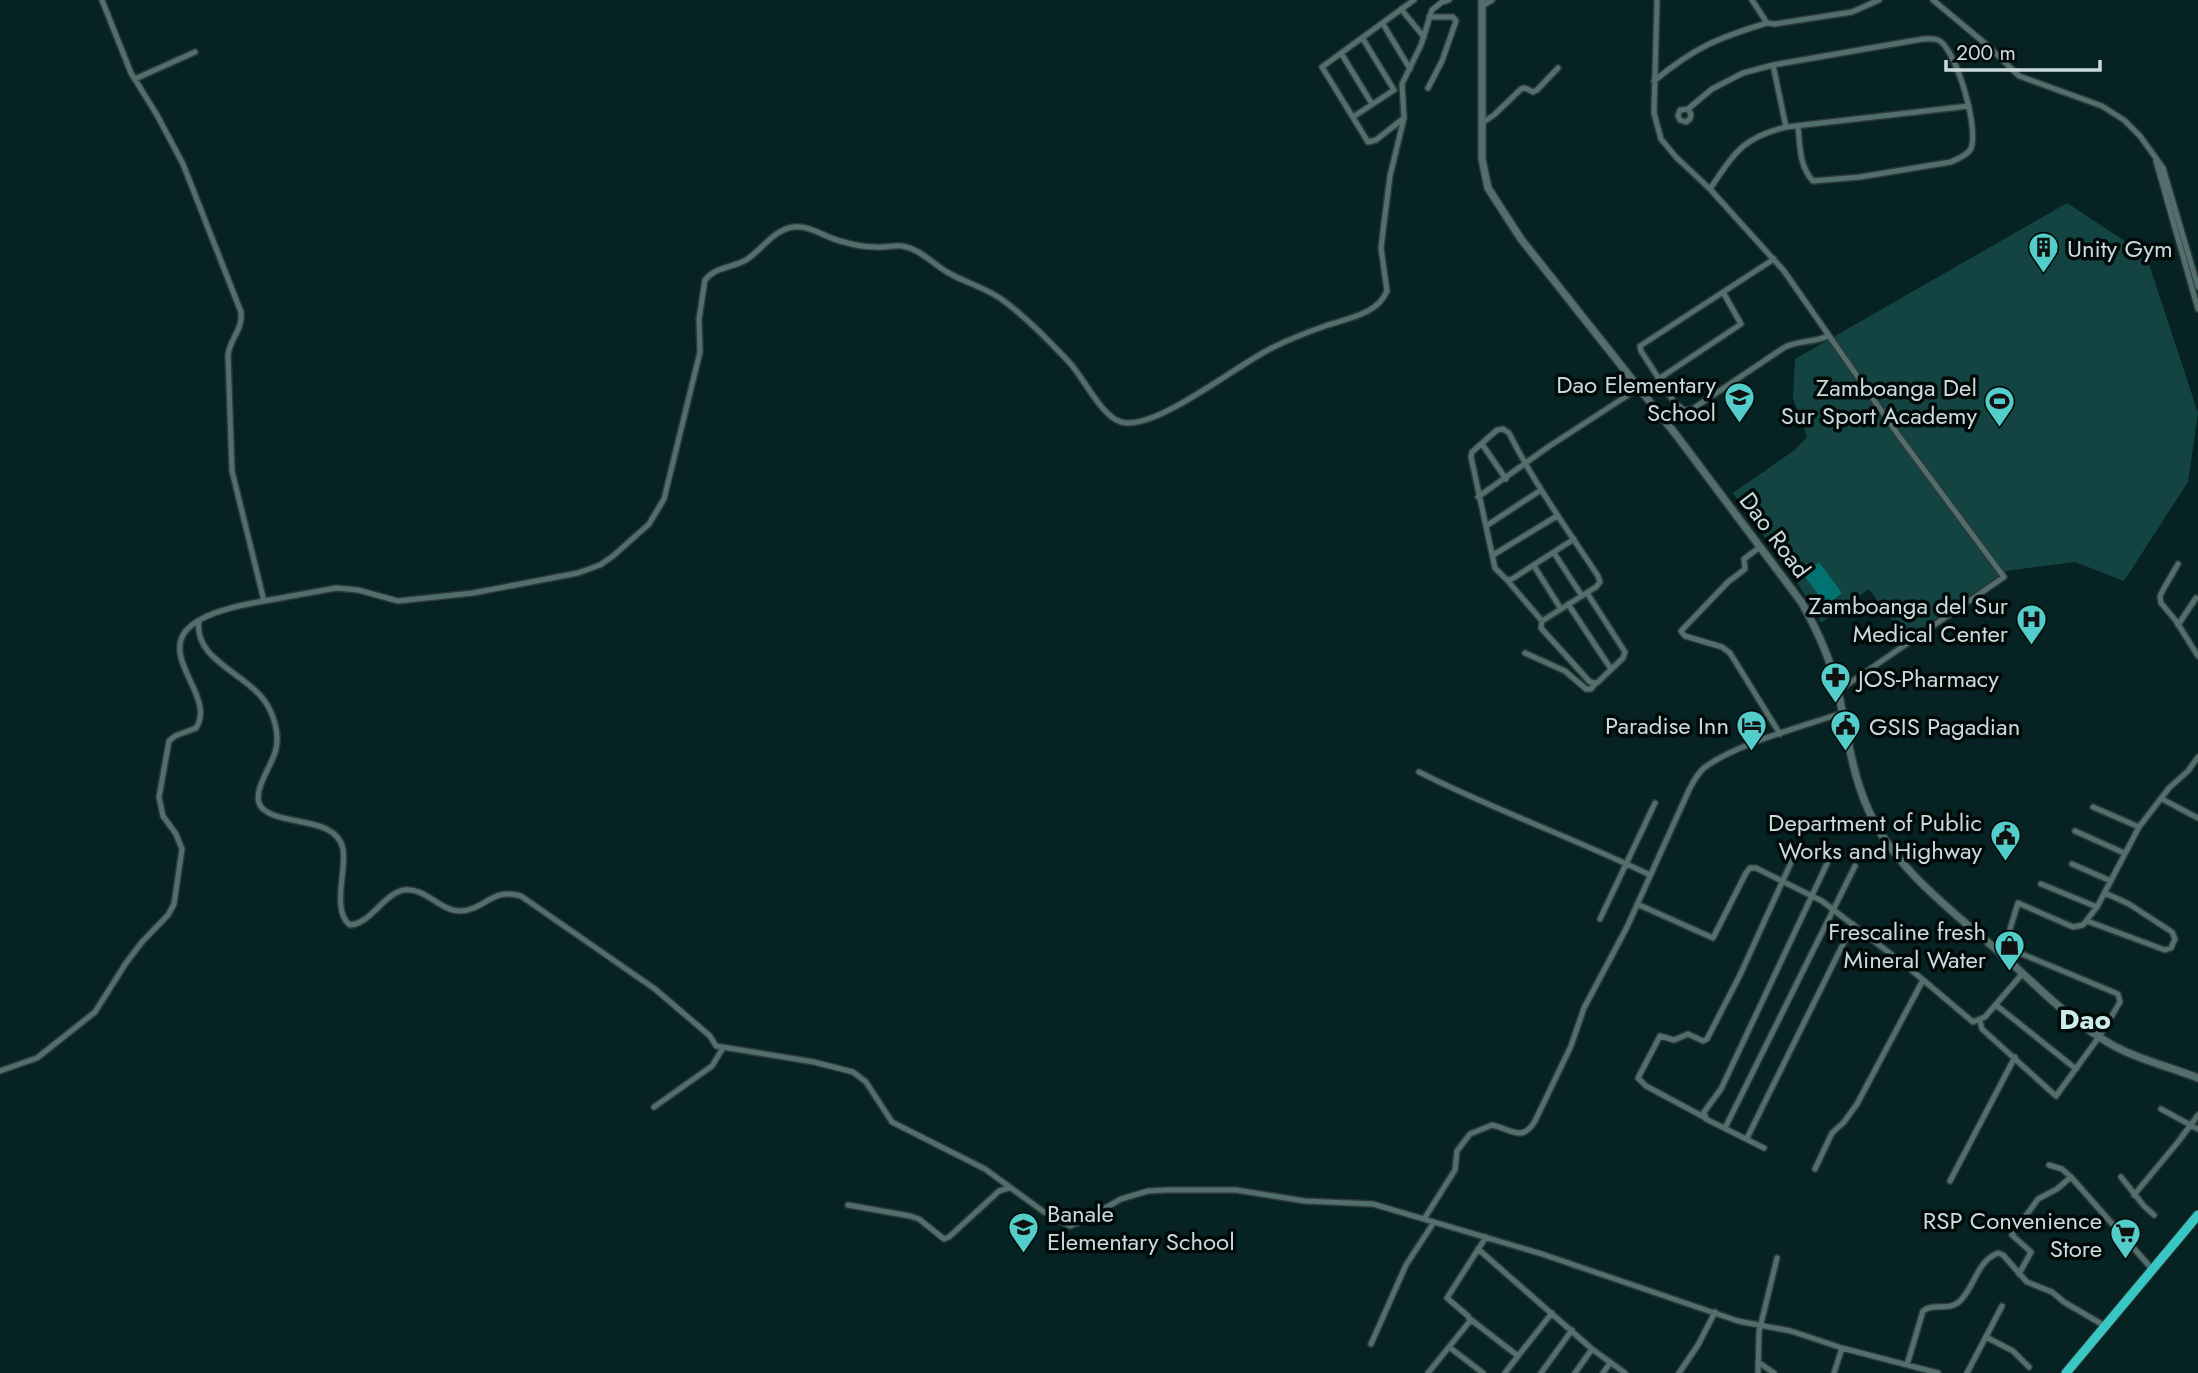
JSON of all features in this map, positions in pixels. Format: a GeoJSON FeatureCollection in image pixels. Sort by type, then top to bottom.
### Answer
{"type":"FeatureCollection","features":[{"type":"Feature","properties":{"kind":"highway"},"geometry":{"type":"LineString","coordinates":[[2066,1373],[2198,1215]]}},
{"type":"Feature","properties":{"kind":"street"},"geometry":{"type":"LineString","coordinates":[[102,0],[135,79],[179,155],[241,313],[241,326],[231,340],[228,355],[230,454],[234,486],[264,601]]}},
{"type":"Feature","properties":{"kind":"street"},"geometry":{"type":"LineString","coordinates":[[1404,118],[1370,143],[1322,69],[1325,62],[1363,39],[1414,0]]}},
{"type":"Feature","properties":{"kind":"street"},"geometry":{"type":"LineString","coordinates":[[1353,117],[1402,84],[1424,37],[1429,18],[1436,6],[1449,0]]}},
{"type":"Feature","properties":{"kind":"street"},"geometry":{"type":"LineString","coordinates":[[1482,3],[1492,0]]}},
{"type":"Feature","properties":{"kind":"street"},"geometry":{"type":"LineString","coordinates":[[1657,0],[1654,113],[1661,139],[1774,259],[1799,290],[1828,337],[1856,370],[1899,436],[2004,577],[1838,691]]}},
{"type":"Feature","properties":{"kind":"street"},"geometry":{"type":"LineString","coordinates":[[1752,0],[1767,23]]}},
{"type":"Feature","properties":{"kind":"street"},"geometry":{"type":"LineString","coordinates":[[1654,81],[1683,57],[1704,45],[1767,23],[1791,23],[1829,17],[1852,12],[1879,0]]}},
{"type":"Feature","properties":{"kind":"street"},"geometry":{"type":"LineString","coordinates":[[1933,0],[2019,76],[2102,106],[2124,120],[2140,136],[2163,168],[2198,288]]}},
{"type":"Feature","properties":{"kind":"street","name":"Dao Road"},"geometry":{"type":"LineString","coordinates":[[1482,3],[1484,175],[1496,203],[1521,239],[1795,592],[1813,623],[1827,656],[1838,691],[1847,744],[1873,821],[1891,848],[1920,880],[2099,1037],[2126,1052],[2198,1077]]}},
{"type":"Feature","properties":{"kind":"street"},"geometry":{"type":"LineString","coordinates":[[1401,9],[1424,37]]}},
{"type":"Feature","properties":{"kind":"street"},"geometry":{"type":"LineString","coordinates":[[1428,88],[1442,61],[1456,21],[1453,17],[1429,18]]}},
{"type":"Feature","properties":{"kind":"street"},"geometry":{"type":"LineString","coordinates":[[1383,24],[1410,69]]}},
{"type":"Feature","properties":{"kind":"street"},"geometry":{"type":"LineString","coordinates":[[1363,39],[1394,90]]}},
{"type":"Feature","properties":{"kind":"street"},"geometry":{"type":"LineString","coordinates":[[1688,109],[1724,82],[1743,73],[1773,65],[1935,39],[1950,51],[1969,106],[1972,145],[1965,155],[1951,162],[1860,177],[1813,181],[1802,161],[1798,126]]}},
{"type":"Feature","properties":{"kind":"street"},"geometry":{"type":"LineString","coordinates":[[135,79],[195,52]]}},
{"type":"Feature","properties":{"kind":"street"},"geometry":{"type":"LineString","coordinates":[[1341,53],[1372,104]]}},
{"type":"Feature","properties":{"kind":"street"},"geometry":{"type":"LineString","coordinates":[[1773,65],[1786,127]]}},
{"type":"Feature","properties":{"kind":"street"},"geometry":{"type":"LineString","coordinates":[[1482,123],[1498,112],[1521,89],[1533,92],[1537,90],[1558,68]]}},
{"type":"Feature","properties":{"kind":"street"},"geometry":{"type":"LineString","coordinates":[[0,1070],[37,1058],[86,1021],[95,1012],[142,942],[168,915],[174,904],[182,849],[176,834],[163,816],[159,797],[169,741],[196,728],[201,716],[201,708],[183,666],[180,643],[189,628],[222,610],[336,588],[358,590],[398,601],[473,593],[578,573],[600,565],[649,524],[664,499],[700,352],[699,319],[705,280],[716,270],[742,262],[785,229],[809,229],[843,242],[875,247],[901,246],[925,255],[947,272],[989,291],[1004,301],[1072,365],[1112,418],[1130,423],[1166,411],[1270,348],[1365,312],[1385,297],[1387,285],[1381,248],[1382,231],[1390,176],[1404,118],[1402,84]]}},
{"type":"Feature","properties":{"kind":"street"},"geometry":{"type":"LineString","coordinates":[[1710,189],[1748,141],[1763,132],[1969,106]]}},
{"type":"Feature","properties":{"kind":"street"},"geometry":{"type":"LineString","coordinates":[[2155,158],[2198,309]]}},
{"type":"Feature","properties":{"kind":"street"},"geometry":{"type":"LineString","coordinates":[[1774,259],[1640,346],[1679,407],[1691,410],[1785,346],[1795,342],[1812,343],[1828,337]]}},
{"type":"Feature","properties":{"kind":"street"},"geometry":{"type":"LineString","coordinates":[[1660,378],[1741,324],[1723,292]]}},
{"type":"Feature","properties":{"kind":"street"},"geometry":{"type":"LineString","coordinates":[[1478,497],[1548,447],[1639,388]]}},
{"type":"Feature","properties":{"kind":"street"},"geometry":{"type":"LineString","coordinates":[[1542,621],[1597,586],[1600,579],[1541,490],[1509,433],[1503,429],[1497,430],[1471,454],[1478,497],[1493,555],[1492,564],[1542,621],[1541,628],[1590,682],[1595,684]]}},
{"type":"Feature","properties":{"kind":"street"},"geometry":{"type":"LineString","coordinates":[[1482,444],[1506,479]]}},
{"type":"Feature","properties":{"kind":"street"},"geometry":{"type":"LineString","coordinates":[[1486,526],[1541,490]]}},
{"type":"Feature","properties":{"kind":"street"},"geometry":{"type":"LineString","coordinates":[[1493,555],[1558,516]]}},
{"type":"Feature","properties":{"kind":"street"},"geometry":{"type":"LineString","coordinates":[[1507,580],[1534,566],[1574,539]]}},
{"type":"Feature","properties":{"kind":"street"},"geometry":{"type":"LineString","coordinates":[[1760,547],[1744,559],[1745,569],[1728,582],[1681,631],[1685,636],[1723,647],[1730,653],[1780,734]]}},
{"type":"Feature","properties":{"kind":"street"},"geometry":{"type":"LineString","coordinates":[[1525,653],[1565,671],[1586,689],[1591,689],[1623,658],[1625,652],[1553,553]]}},
{"type":"Feature","properties":{"kind":"street"},"geometry":{"type":"LineString","coordinates":[[2178,564],[2160,599],[2198,656]]}},
{"type":"Feature","properties":{"kind":"street"},"geometry":{"type":"LineString","coordinates":[[1534,566],[1561,609]]}},
{"type":"Feature","properties":{"kind":"street"},"geometry":{"type":"LineString","coordinates":[[2178,625],[2196,598]]}},
{"type":"Feature","properties":{"kind":"street"},"geometry":{"type":"LineString","coordinates":[[1568,604],[1611,669]]}},
{"type":"Feature","properties":{"kind":"street"},"geometry":{"type":"LineString","coordinates":[[199,621],[200,636],[206,648],[223,665],[247,680],[271,710],[275,724],[276,748],[259,787],[259,804],[268,812],[330,830],[341,841],[344,853],[341,908],[346,923],[354,925],[360,922],[395,895],[407,890],[462,911],[498,894],[512,894],[529,902],[655,989],[710,1037],[716,1046],[814,1062],[853,1072],[866,1082],[892,1122],[985,1169],[1044,1212],[1070,1226],[1121,1199],[1158,1191],[1202,1189],[1257,1192],[1316,1201],[1362,1202],[1486,1237],[1738,1321],[1762,1324],[1938,1373]]}},
{"type":"Feature","properties":{"kind":"street"},"geometry":{"type":"LineString","coordinates":[[1424,1219],[1455,1170],[1455,1154],[1470,1134],[1492,1125],[1517,1133],[1531,1128],[1571,1046],[1584,1009],[1619,943],[1700,772],[1725,756],[1842,713]]}},
{"type":"Feature","properties":{"kind":"street"},"geometry":{"type":"LineString","coordinates":[[2010,929],[2018,903],[2073,927],[2083,925],[2098,907],[2139,827],[2198,757]]}},
{"type":"Feature","properties":{"kind":"street"},"geometry":{"type":"LineString","coordinates":[[2188,771],[2197,774]]}},
{"type":"Feature","properties":{"kind":"street"},"geometry":{"type":"LineString","coordinates":[[1419,772],[1482,803],[1650,875]]}},
{"type":"Feature","properties":{"kind":"street"},"geometry":{"type":"LineString","coordinates":[[2162,799],[2198,818]]}},
{"type":"Feature","properties":{"kind":"street"},"geometry":{"type":"LineString","coordinates":[[1600,919],[1655,803]]}},
{"type":"Feature","properties":{"kind":"street"},"geometry":{"type":"LineString","coordinates":[[2092,807],[2139,827]]}},
{"type":"Feature","properties":{"kind":"street"},"geometry":{"type":"LineString","coordinates":[[2075,831],[2124,853]]}},
{"type":"Feature","properties":{"kind":"street"},"geometry":{"type":"LineString","coordinates":[[1764,1148],[1646,1086],[1638,1078],[1660,1036],[1677,1040],[1688,1034],[1703,1041],[1707,1039],[1799,845]]}},
{"type":"Feature","properties":{"kind":"street"},"geometry":{"type":"LineString","coordinates":[[1704,1117],[1704,1112],[1721,1089],[1832,853]]}},
{"type":"Feature","properties":{"kind":"street"},"geometry":{"type":"LineString","coordinates":[[2072,864],[2111,881]]}},
{"type":"Feature","properties":{"kind":"street"},"geometry":{"type":"LineString","coordinates":[[1725,1128],[1855,866]]}},
{"type":"Feature","properties":{"kind":"street"},"geometry":{"type":"LineString","coordinates":[[1637,904],[1713,939],[1750,868],[1756,868],[1813,895],[1853,924],[1971,1021],[1980,1021],[2023,973]]}},
{"type":"Feature","properties":{"kind":"street"},"geometry":{"type":"LineString","coordinates":[[2041,884],[2098,907]]}},
{"type":"Feature","properties":{"kind":"street"},"geometry":{"type":"LineString","coordinates":[[2087,921],[2165,950],[2171,948],[2175,937],[2172,932],[2129,904],[2105,893]]}},
{"type":"Feature","properties":{"kind":"street"},"geometry":{"type":"LineString","coordinates":[[1747,1138],[1853,924]]}},
{"type":"Feature","properties":{"kind":"street"},"geometry":{"type":"LineString","coordinates":[[1980,1021],[1982,1029],[2056,1096],[2118,1007],[2118,994],[2022,954],[2000,952]]}},
{"type":"Feature","properties":{"kind":"street"},"geometry":{"type":"LineString","coordinates":[[1815,1169],[1832,1133],[1857,1104],[1923,980]]}},
{"type":"Feature","properties":{"kind":"street"},"geometry":{"type":"LineString","coordinates":[[1996,1004],[2076,1069]]}},
{"type":"Feature","properties":{"kind":"street"},"geometry":{"type":"LineString","coordinates":[[654,1107],[712,1066],[723,1048]]}},
{"type":"Feature","properties":{"kind":"street"},"geometry":{"type":"LineString","coordinates":[[1950,1181],[2015,1057]]}},
{"type":"Feature","properties":{"kind":"street"},"geometry":{"type":"LineString","coordinates":[[2161,1109],[2198,1129]]}},
{"type":"Feature","properties":{"kind":"street"},"geometry":{"type":"LineString","coordinates":[[2134,1195],[2198,1115]]}},
{"type":"Feature","properties":{"kind":"street"},"geometry":{"type":"LineString","coordinates":[[2049,1165],[2062,1169],[2071,1177],[2152,1269]]}},
{"type":"Feature","properties":{"kind":"street"},"geometry":{"type":"LineString","coordinates":[[2019,1274],[2031,1251],[2012,1235],[2038,1199],[2071,1177]]}},
{"type":"Feature","properties":{"kind":"street"},"geometry":{"type":"LineString","coordinates":[[2121,1177],[2154,1215]]}},
{"type":"Feature","properties":{"kind":"street"},"geometry":{"type":"LineString","coordinates":[[848,1205],[919,1219],[944,1239],[999,1191],[1009,1188]]}},
{"type":"Feature","properties":{"kind":"street"},"geometry":{"type":"LineString","coordinates":[[1371,1344],[1406,1265],[1434,1222]]}},
{"type":"Feature","properties":{"kind":"street"},"geometry":{"type":"LineString","coordinates":[[1486,1237],[1447,1298],[1518,1356]]}},
{"type":"Feature","properties":{"kind":"street"},"geometry":{"type":"LineString","coordinates":[[1478,1249],[1592,1349],[1625,1373]]}},
{"type":"Feature","properties":{"kind":"street"},"geometry":{"type":"LineString","coordinates":[[1906,1365],[1923,1311],[1928,1307],[1947,1307],[1958,1302],[1986,1259],[2001,1253],[2019,1274],[2034,1286],[2052,1293],[2105,1326]]}},
{"type":"Feature","properties":{"kind":"street"},"geometry":{"type":"LineString","coordinates":[[1758,1373],[1757,1351],[1777,1258]]}},
{"type":"Feature","properties":{"kind":"street"},"geometry":{"type":"LineString","coordinates":[[1967,1373],[2002,1306]]}},
{"type":"Feature","properties":{"kind":"street"},"geometry":{"type":"LineString","coordinates":[[1679,1373],[1698,1345],[1715,1312]]}},
{"type":"Feature","properties":{"kind":"street"},"geometry":{"type":"LineString","coordinates":[[1505,1373],[1552,1313]]}},
{"type":"Feature","properties":{"kind":"street"},"geometry":{"type":"LineString","coordinates":[[1428,1373],[1468,1325],[1470,1319]]}},
{"type":"Feature","properties":{"kind":"street"},"geometry":{"type":"LineString","coordinates":[[1541,1373],[1572,1330]]}},
{"type":"Feature","properties":{"kind":"street"},"geometry":{"type":"LineString","coordinates":[[1986,1337],[2013,1351],[2029,1367]]}},
{"type":"Feature","properties":{"kind":"street"},"geometry":{"type":"LineString","coordinates":[[1449,1347],[1483,1373]]}},
{"type":"Feature","properties":{"kind":"street"},"geometry":{"type":"LineString","coordinates":[[1834,1373],[1842,1348]]}},
{"type":"Feature","properties":{"kind":"street"},"geometry":{"type":"LineString","coordinates":[[1575,1373],[1592,1349]]}},
{"type":"Feature","properties":{"kind":"street"},"geometry":{"type":"LineString","coordinates":[[1758,1362],[1774,1373]]}},
{"type":"Feature","properties":{"kind":"street"},"geometry":{"type":"LineString","coordinates":[[1603,1373],[1610,1363]]}},
{"type":"Feature","properties":{"kind":"green space","name":"Zamboanga Del Sur Sport Academy"},"geometry":{"type":"Polygon","coordinates":[[[2067,203],[2146,255],[2198,413],[2188,482],[2124,581],[2075,562],[2006,571],[1906,639],[1869,589],[1821,623],[1797,582],[1733,493],[1796,449],[1807,437],[1793,398],[1795,359],[2067,203]]]}},
{"type":"Feature","properties":{"kind":"water"},"geometry":{"type":"Polygon","coordinates":[[[1819,562],[1842,593],[1826,605],[1803,574],[1819,562]]]}},
{"type":"Feature","properties":{"kind":"place","name":"Unity Gym"},"geometry":{"type":"Point","coordinates":[2044,275]}},
{"type":"Feature","properties":{"kind":"place","name":"Dao Elementary School"},"geometry":{"type":"Point","coordinates":[1739,425]}},
{"type":"Feature","properties":{"kind":"place","name":"Zamboanga Del Sur Sport Academy"},"geometry":{"type":"Point","coordinates":[2000,428]}},
{"type":"Feature","properties":{"kind":"place","name":"Zamboanga del Sur Medical Center"},"geometry":{"type":"Point","coordinates":[2031,646]}},
{"type":"Feature","properties":{"kind":"place","name":"JOS-Pharmacy"},"geometry":{"type":"Point","coordinates":[1835,705]}},
{"type":"Feature","properties":{"kind":"place","name":"Paradise Inn"},"geometry":{"type":"Point","coordinates":[1752,752]}},
{"type":"Feature","properties":{"kind":"place","name":"GSIS Pagadian"},"geometry":{"type":"Point","coordinates":[1846,753]}},
{"type":"Feature","properties":{"kind":"place","name":"Department of Public Works and Highway"},"geometry":{"type":"Point","coordinates":[2005,863]}},
{"type":"Feature","properties":{"kind":"place","name":"Frescaline fresh Mineral Water"},"geometry":{"type":"Point","coordinates":[2009,972]}},
{"type":"Feature","properties":{"kind":"place","name":"Banale Elementary School"},"geometry":{"type":"Point","coordinates":[1024,1254]}},
{"type":"Feature","properties":{"kind":"place","name":"RSP Convenience Store"},"geometry":{"type":"Point","coordinates":[2125,1261]}},
{"type":"Feature","properties":{"kind":"district","name":"Dao"},"geometry":{"type":"Point","coordinates":[2085,1019]}}]}
